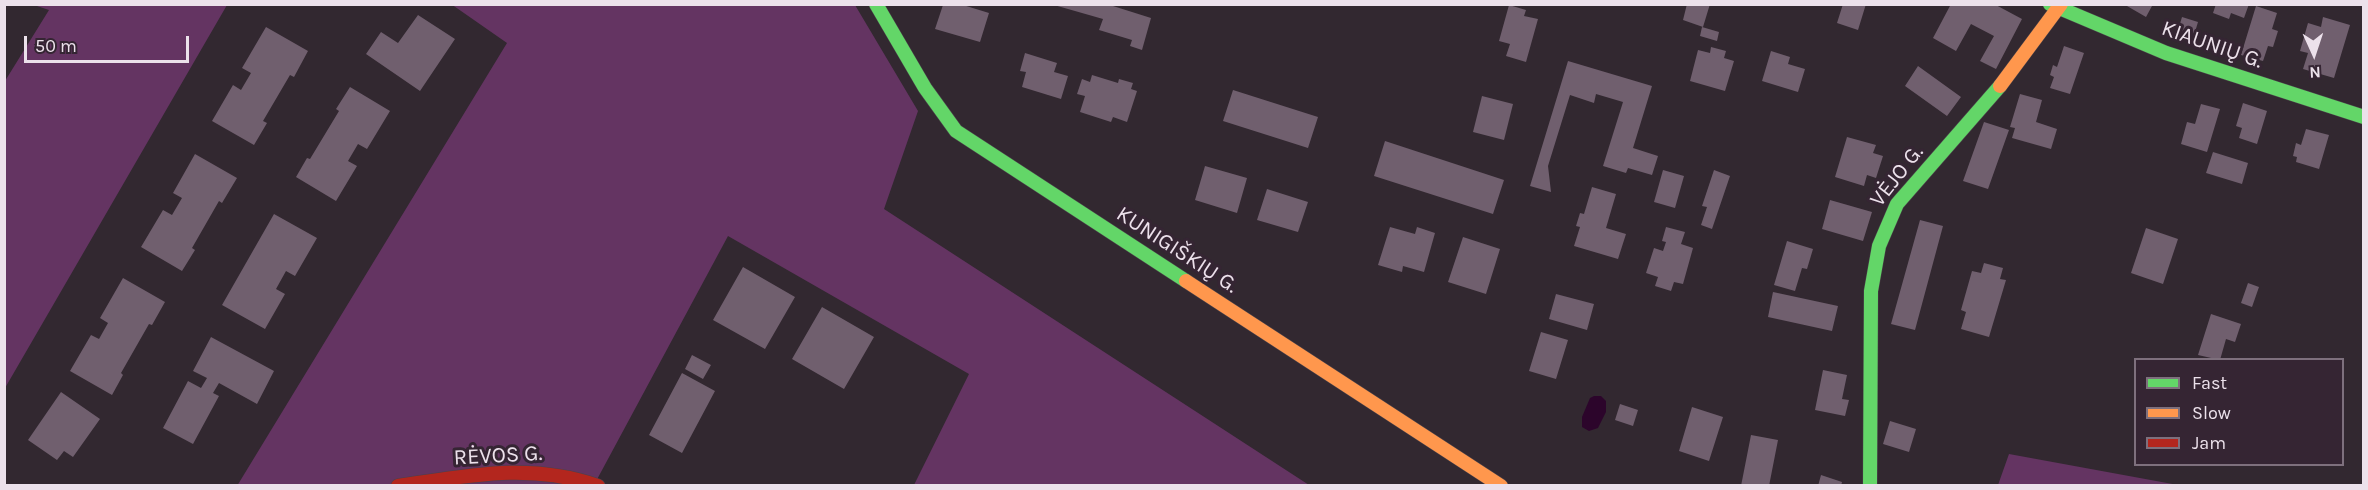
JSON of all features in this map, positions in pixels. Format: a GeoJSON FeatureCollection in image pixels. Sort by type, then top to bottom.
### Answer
{"type":"FeatureCollection","features":[{"type":"Feature","properties":{"kind":"street","name":"KUNIGIŠKIŲ G."},"geometry":{"type":"LineString","coordinates":[[876,4],[925,88],[956,131],[1501,486]]}},
{"type":"Feature","properties":{"kind":"street","name":"KIAUNIŲ G."},"geometry":{"type":"LineString","coordinates":[[2056,6],[2166,53],[2364,117]]}},
{"type":"Feature","properties":{"kind":"street","name":"VĖJO G."},"geometry":{"type":"LineString","coordinates":[[1870,486],[1870,291],[1873,267],[1886,223],[1897,204],[2005,80],[2056,6]]}},
{"type":"Feature","properties":{"kind":"street","name":"RĖVOS G."},"geometry":{"type":"LineString","coordinates":[[398,486],[505,472],[542,471],[582,478],[598,486]]}},
{"type":"Feature","properties":{"kind":"shaded area"},"geometry":{"type":"Polygon","coordinates":[[[451,4],[855,5],[918,111],[884,209],[1309,485],[914,485],[969,374],[728,236],[594,485],[237,486],[507,43],[451,4]]]}},
{"type":"Feature","properties":{"kind":"shaded area"},"geometry":{"type":"Polygon","coordinates":[[[34,5],[227,5],[5,388],[5,81],[49,10],[34,5]]]}},
{"type":"Feature","properties":{"kind":"shaded area"},"geometry":{"type":"Polygon","coordinates":[[[1601,396],[1606,401],[1606,412],[1598,428],[1589,431],[1582,427],[1582,417],[1590,398],[1601,396]]]}},
{"type":"Feature","properties":{"kind":"shaded area"},"geometry":{"type":"Polygon","coordinates":[[[2009,454],[2178,485],[1998,485],[2009,454]]]}},
{"type":"Feature","properties":{"kind":"building"},"geometry":{"type":"Polygon","coordinates":[[[1114,4],[1113,6],[1151,18],[1142,50],[1130,46],[1132,40],[1099,30],[1103,19],[1054,5],[1114,4]]]}},
{"type":"Feature","properties":{"kind":"building"},"geometry":{"type":"Polygon","coordinates":[[[1687,4],[1710,4],[1703,27],[1683,20],[1687,4]]]}},
{"type":"Feature","properties":{"kind":"building"},"geometry":{"type":"Polygon","coordinates":[[[1843,4],[1866,4],[1858,30],[1837,23],[1843,4]]]}},
{"type":"Feature","properties":{"kind":"building"},"geometry":{"type":"Polygon","coordinates":[[[1951,4],[1994,4],[2022,19],[1996,69],[1980,61],[1994,36],[1971,24],[1956,51],[1933,38],[1951,4]]]}},
{"type":"Feature","properties":{"kind":"building"},"geometry":{"type":"Polygon","coordinates":[[[2128,4],[2152,6],[2146,17],[2127,6],[2128,4]]]}},
{"type":"Feature","properties":{"kind":"building"},"geometry":{"type":"Polygon","coordinates":[[[2216,4],[2249,4],[2244,18],[2231,13],[2229,19],[2213,13],[2216,4]]]}},
{"type":"Feature","properties":{"kind":"building"},"geometry":{"type":"Polygon","coordinates":[[[943,5],[963,5],[989,13],[980,42],[935,29],[943,5]]]}},
{"type":"Feature","properties":{"kind":"building"},"geometry":{"type":"Polygon","coordinates":[[[1509,5],[1526,10],[1524,16],[1538,19],[1526,62],[1506,56],[1510,44],[1499,41],[1509,5]]]}},
{"type":"Feature","properties":{"kind":"building"},"geometry":{"type":"Polygon","coordinates":[[[2256,6],[2277,13],[2272,29],[2278,31],[2273,47],[2268,46],[2263,61],[2241,55],[2256,6]]]}},
{"type":"Feature","properties":{"kind":"building"},"geometry":{"type":"Polygon","coordinates":[[[418,15],[455,39],[420,91],[366,54],[381,32],[398,43],[418,15]]]}},
{"type":"Feature","properties":{"kind":"building"},"geometry":{"type":"Polygon","coordinates":[[[2182,17],[2198,22],[2192,42],[2176,37],[2182,17]]]}},
{"type":"Feature","properties":{"kind":"building"},"geometry":{"type":"Polygon","coordinates":[[[2323,17],[2350,25],[2334,78],[2303,69],[2308,53],[2300,51],[2308,23],[2321,27],[2323,17]]]}},
{"type":"Feature","properties":{"kind":"building"},"geometry":{"type":"Polygon","coordinates":[[[266,27],[308,51],[294,77],[290,75],[263,121],[267,123],[254,145],[212,121],[233,85],[241,90],[251,73],[242,68],[266,27]]]}},
{"type":"Feature","properties":{"kind":"building"},"geometry":{"type":"Polygon","coordinates":[[[1702,27],[1719,32],[1717,41],[1700,36],[1702,27]]]}},
{"type":"Feature","properties":{"kind":"building"},"geometry":{"type":"Polygon","coordinates":[[[2064,46],[2084,53],[2070,94],[2050,88],[2054,77],[2050,75],[2053,65],[2057,67],[2064,46]]]}},
{"type":"Feature","properties":{"kind":"building"},"geometry":{"type":"Polygon","coordinates":[[[1711,47],[1726,51],[1724,58],[1734,61],[1725,91],[1690,81],[1698,50],[1710,53],[1711,47]]]}},
{"type":"Feature","properties":{"kind":"building"},"geometry":{"type":"Polygon","coordinates":[[[1771,51],[1790,57],[1788,64],[1805,69],[1798,92],[1762,81],[1771,51]]]}},
{"type":"Feature","properties":{"kind":"building"},"geometry":{"type":"Polygon","coordinates":[[[1025,53],[1057,63],[1054,72],[1068,76],[1061,99],[1022,87],[1026,72],[1020,71],[1025,53]]]}},
{"type":"Feature","properties":{"kind":"building"},"geometry":{"type":"Polygon","coordinates":[[[1568,61],[1652,86],[1633,148],[1658,156],[1652,175],[1628,168],[1626,173],[1603,166],[1623,102],[1596,94],[1594,103],[1570,95],[1548,166],[1551,192],[1530,186],[1568,61]]]}},
{"type":"Feature","properties":{"kind":"building"},"geometry":{"type":"Polygon","coordinates":[[[1918,66],[1961,97],[1947,116],[1905,86],[1918,66]]]}},
{"type":"Feature","properties":{"kind":"building"},"geometry":{"type":"Polygon","coordinates":[[[1092,75],[1118,83],[1119,79],[1133,83],[1131,89],[1137,91],[1127,122],[1113,117],[1111,122],[1080,112],[1085,96],[1077,94],[1082,79],[1090,82],[1092,75]]]}},
{"type":"Feature","properties":{"kind":"building"},"geometry":{"type":"Polygon","coordinates":[[[350,87],[390,111],[367,149],[358,144],[348,161],[357,166],[336,201],[296,177],[307,158],[310,159],[339,111],[336,109],[350,87]]]}},
{"type":"Feature","properties":{"kind":"building"},"geometry":{"type":"Polygon","coordinates":[[[1233,90],[1318,117],[1308,148],[1223,121],[1233,90]]]}},
{"type":"Feature","properties":{"kind":"building"},"geometry":{"type":"Polygon","coordinates":[[[2020,94],[2042,100],[2036,122],[2057,129],[2051,149],[2012,138],[2015,128],[2010,127],[2020,94]]]}},
{"type":"Feature","properties":{"kind":"building"},"geometry":{"type":"Polygon","coordinates":[[[1482,96],[1513,104],[1504,140],[1473,132],[1482,96]]]}},
{"type":"Feature","properties":{"kind":"building"},"geometry":{"type":"Polygon","coordinates":[[[2243,103],[2267,111],[2257,144],[2239,138],[2242,128],[2236,126],[2243,103]]]}},
{"type":"Feature","properties":{"kind":"building"},"geometry":{"type":"Polygon","coordinates":[[[2201,104],[2220,109],[2207,152],[2181,144],[2187,122],[2195,124],[2201,104]]]}},
{"type":"Feature","properties":{"kind":"building"},"geometry":{"type":"Polygon","coordinates":[[[1984,122],[2009,130],[1988,189],[1963,181],[1984,122]]]}},
{"type":"Feature","properties":{"kind":"building"},"geometry":{"type":"Polygon","coordinates":[[[2306,129],[2329,135],[2319,169],[2296,162],[2297,157],[2293,156],[2296,143],[2301,145],[2306,129]]]}},
{"type":"Feature","properties":{"kind":"building"},"geometry":{"type":"Polygon","coordinates":[[[1847,137],[1876,145],[1873,153],[1883,156],[1876,178],[1867,175],[1864,186],[1835,177],[1847,137]]]}},
{"type":"Feature","properties":{"kind":"building"},"geometry":{"type":"Polygon","coordinates":[[[1385,141],[1504,180],[1493,214],[1374,176],[1385,141]]]}},
{"type":"Feature","properties":{"kind":"building"},"geometry":{"type":"Polygon","coordinates":[[[2213,152],[2248,163],[2242,184],[2206,173],[2213,152]]]}},
{"type":"Feature","properties":{"kind":"building"},"geometry":{"type":"Polygon","coordinates":[[[195,154],[237,178],[222,203],[219,201],[192,248],[195,250],[182,271],[141,247],[163,210],[172,215],[182,198],[173,193],[195,154]]]}},
{"type":"Feature","properties":{"kind":"building"},"geometry":{"type":"Polygon","coordinates":[[[1205,166],[1247,178],[1237,213],[1195,200],[1205,166]]]}},
{"type":"Feature","properties":{"kind":"building"},"geometry":{"type":"Polygon","coordinates":[[[1663,170],[1684,176],[1675,208],[1654,202],[1663,170]]]}},
{"type":"Feature","properties":{"kind":"building"},"geometry":{"type":"Polygon","coordinates":[[[1714,170],[1730,176],[1712,229],[1701,225],[1707,207],[1702,206],[1714,170]]]}},
{"type":"Feature","properties":{"kind":"building"},"geometry":{"type":"Polygon","coordinates":[[[1592,187],[1616,194],[1606,228],[1626,234],[1618,259],[1574,246],[1580,227],[1576,226],[1580,213],[1584,214],[1592,187]]]}},
{"type":"Feature","properties":{"kind":"building"},"geometry":{"type":"Polygon","coordinates":[[[1267,189],[1308,202],[1298,232],[1257,220],[1267,189]]]}},
{"type":"Feature","properties":{"kind":"building"},"geometry":{"type":"Polygon","coordinates":[[[1830,200],[1872,212],[1863,241],[1822,229],[1830,200]]]}},
{"type":"Feature","properties":{"kind":"building"},"geometry":{"type":"Polygon","coordinates":[[[274,214],[317,238],[295,276],[286,271],[276,289],[285,294],[265,329],[222,305],[274,214]]]}},
{"type":"Feature","properties":{"kind":"building"},"geometry":{"type":"Polygon","coordinates":[[[1920,220],[1943,226],[1915,330],[1891,324],[1920,220]]]}},
{"type":"Feature","properties":{"kind":"building"},"geometry":{"type":"Polygon","coordinates":[[[1390,227],[1415,234],[1417,227],[1435,233],[1424,272],[1403,266],[1402,272],[1378,265],[1390,227]]]}},
{"type":"Feature","properties":{"kind":"building"},"geometry":{"type":"Polygon","coordinates":[[[1666,227],[1685,232],[1681,244],[1693,248],[1683,284],[1674,282],[1671,291],[1655,286],[1658,277],[1646,273],[1654,248],[1663,251],[1666,242],[1662,241],[1666,227]]]}},
{"type":"Feature","properties":{"kind":"building"},"geometry":{"type":"Polygon","coordinates":[[[2146,228],[2178,239],[2163,284],[2131,273],[2146,228]]]}},
{"type":"Feature","properties":{"kind":"building"},"geometry":{"type":"Polygon","coordinates":[[[1463,237],[1500,249],[1486,294],[1448,282],[1463,237]]]}},
{"type":"Feature","properties":{"kind":"building"},"geometry":{"type":"Polygon","coordinates":[[[1787,241],[1813,249],[1807,269],[1802,268],[1795,291],[1774,285],[1787,241]]]}},
{"type":"Feature","properties":{"kind":"building"},"geometry":{"type":"Polygon","coordinates":[[[1984,263],[2003,268],[2000,279],[2006,280],[1989,337],[1961,329],[1966,312],[1961,310],[1972,271],[1981,273],[1984,263]]]}},
{"type":"Feature","properties":{"kind":"building"},"geometry":{"type":"Polygon","coordinates":[[[743,267],[795,297],[765,349],[713,320],[743,267]]]}},
{"type":"Feature","properties":{"kind":"building"},"geometry":{"type":"Polygon","coordinates":[[[123,278],[165,302],[152,325],[149,324],[121,373],[123,375],[112,395],[70,371],[91,335],[99,339],[108,323],[100,318],[123,278]]]}},
{"type":"Feature","properties":{"kind":"building"},"geometry":{"type":"Polygon","coordinates":[[[2248,283],[2259,287],[2252,307],[2241,303],[2248,283]]]}},
{"type":"Feature","properties":{"kind":"building"},"geometry":{"type":"Polygon","coordinates":[[[1773,292],[1838,306],[1832,331],[1768,317],[1773,292]]]}},
{"type":"Feature","properties":{"kind":"building"},"geometry":{"type":"Polygon","coordinates":[[[1556,294],[1594,304],[1587,330],[1549,319],[1556,294]]]}},
{"type":"Feature","properties":{"kind":"building"},"geometry":{"type":"Polygon","coordinates":[[[822,307],[874,337],[844,389],[792,359],[822,307]]]}},
{"type":"Feature","properties":{"kind":"building"},"geometry":{"type":"Polygon","coordinates":[[[2211,314],[2241,324],[2235,342],[2226,339],[2221,358],[2198,355],[2211,314]]]}},
{"type":"Feature","properties":{"kind":"building"},"geometry":{"type":"Polygon","coordinates":[[[1541,332],[1568,340],[1556,379],[1529,371],[1541,332]]]}},
{"type":"Feature","properties":{"kind":"building"},"geometry":{"type":"Polygon","coordinates":[[[211,337],[274,371],[257,404],[219,383],[213,393],[219,396],[193,444],[163,428],[188,381],[201,388],[207,378],[193,371],[211,337]]]}},
{"type":"Feature","properties":{"kind":"building"},"geometry":{"type":"Polygon","coordinates":[[[692,355],[711,365],[703,379],[685,369],[692,355]]]}},
{"type":"Feature","properties":{"kind":"building"},"geometry":{"type":"Polygon","coordinates":[[[1823,370],[1847,375],[1842,399],[1849,400],[1845,416],[1815,410],[1823,370]]]}},
{"type":"Feature","properties":{"kind":"building"},"geometry":{"type":"Polygon","coordinates":[[[682,373],[715,391],[682,453],[649,435],[682,373]]]}},
{"type":"Feature","properties":{"kind":"building"},"geometry":{"type":"Polygon","coordinates":[[[61,392],[100,419],[73,457],[64,451],[57,460],[28,440],[61,392]]]}},
{"type":"Feature","properties":{"kind":"building"},"geometry":{"type":"Polygon","coordinates":[[[1620,404],[1638,410],[1633,426],[1615,420],[1620,404]]]}},
{"type":"Feature","properties":{"kind":"building"},"geometry":{"type":"Polygon","coordinates":[[[1692,407],[1723,417],[1709,461],[1679,451],[1692,407]]]}},
{"type":"Feature","properties":{"kind":"building"},"geometry":{"type":"Polygon","coordinates":[[[1890,421],[1916,429],[1909,452],[1883,444],[1890,421]]]}},
{"type":"Feature","properties":{"kind":"building"},"geometry":{"type":"Polygon","coordinates":[[[1751,435],[1778,440],[1769,486],[1741,486],[1751,435]]]}},
{"type":"Feature","properties":{"kind":"building"},"geometry":{"type":"Polygon","coordinates":[[[1821,475],[1842,482],[1841,486],[1818,486],[1821,475]]]}},
{"type":"Feature","properties":{"kind":"traffic: fast"},"geometry":{"type":"LineString","coordinates":[[876,4],[925,88],[956,131],[1186,281]]}},
{"type":"Feature","properties":{"kind":"traffic: fast"},"geometry":{"type":"LineString","coordinates":[[2050,4],[2166,53],[2364,117]]}},
{"type":"Feature","properties":{"kind":"traffic: fast"},"geometry":{"type":"LineString","coordinates":[[1870,486],[1871,291],[1879,246],[1897,204],[2000,86]]}},
{"type":"Feature","properties":{"kind":"traffic: slow"},"geometry":{"type":"LineString","coordinates":[[2000,86],[2061,4]]}},
{"type":"Feature","properties":{"kind":"traffic: slow"},"geometry":{"type":"LineString","coordinates":[[1186,281],[1501,486]]}},
{"type":"Feature","properties":{"kind":"traffic: jam"},"geometry":{"type":"LineString","coordinates":[[398,486],[498,473],[548,474],[598,486]]}}]}
